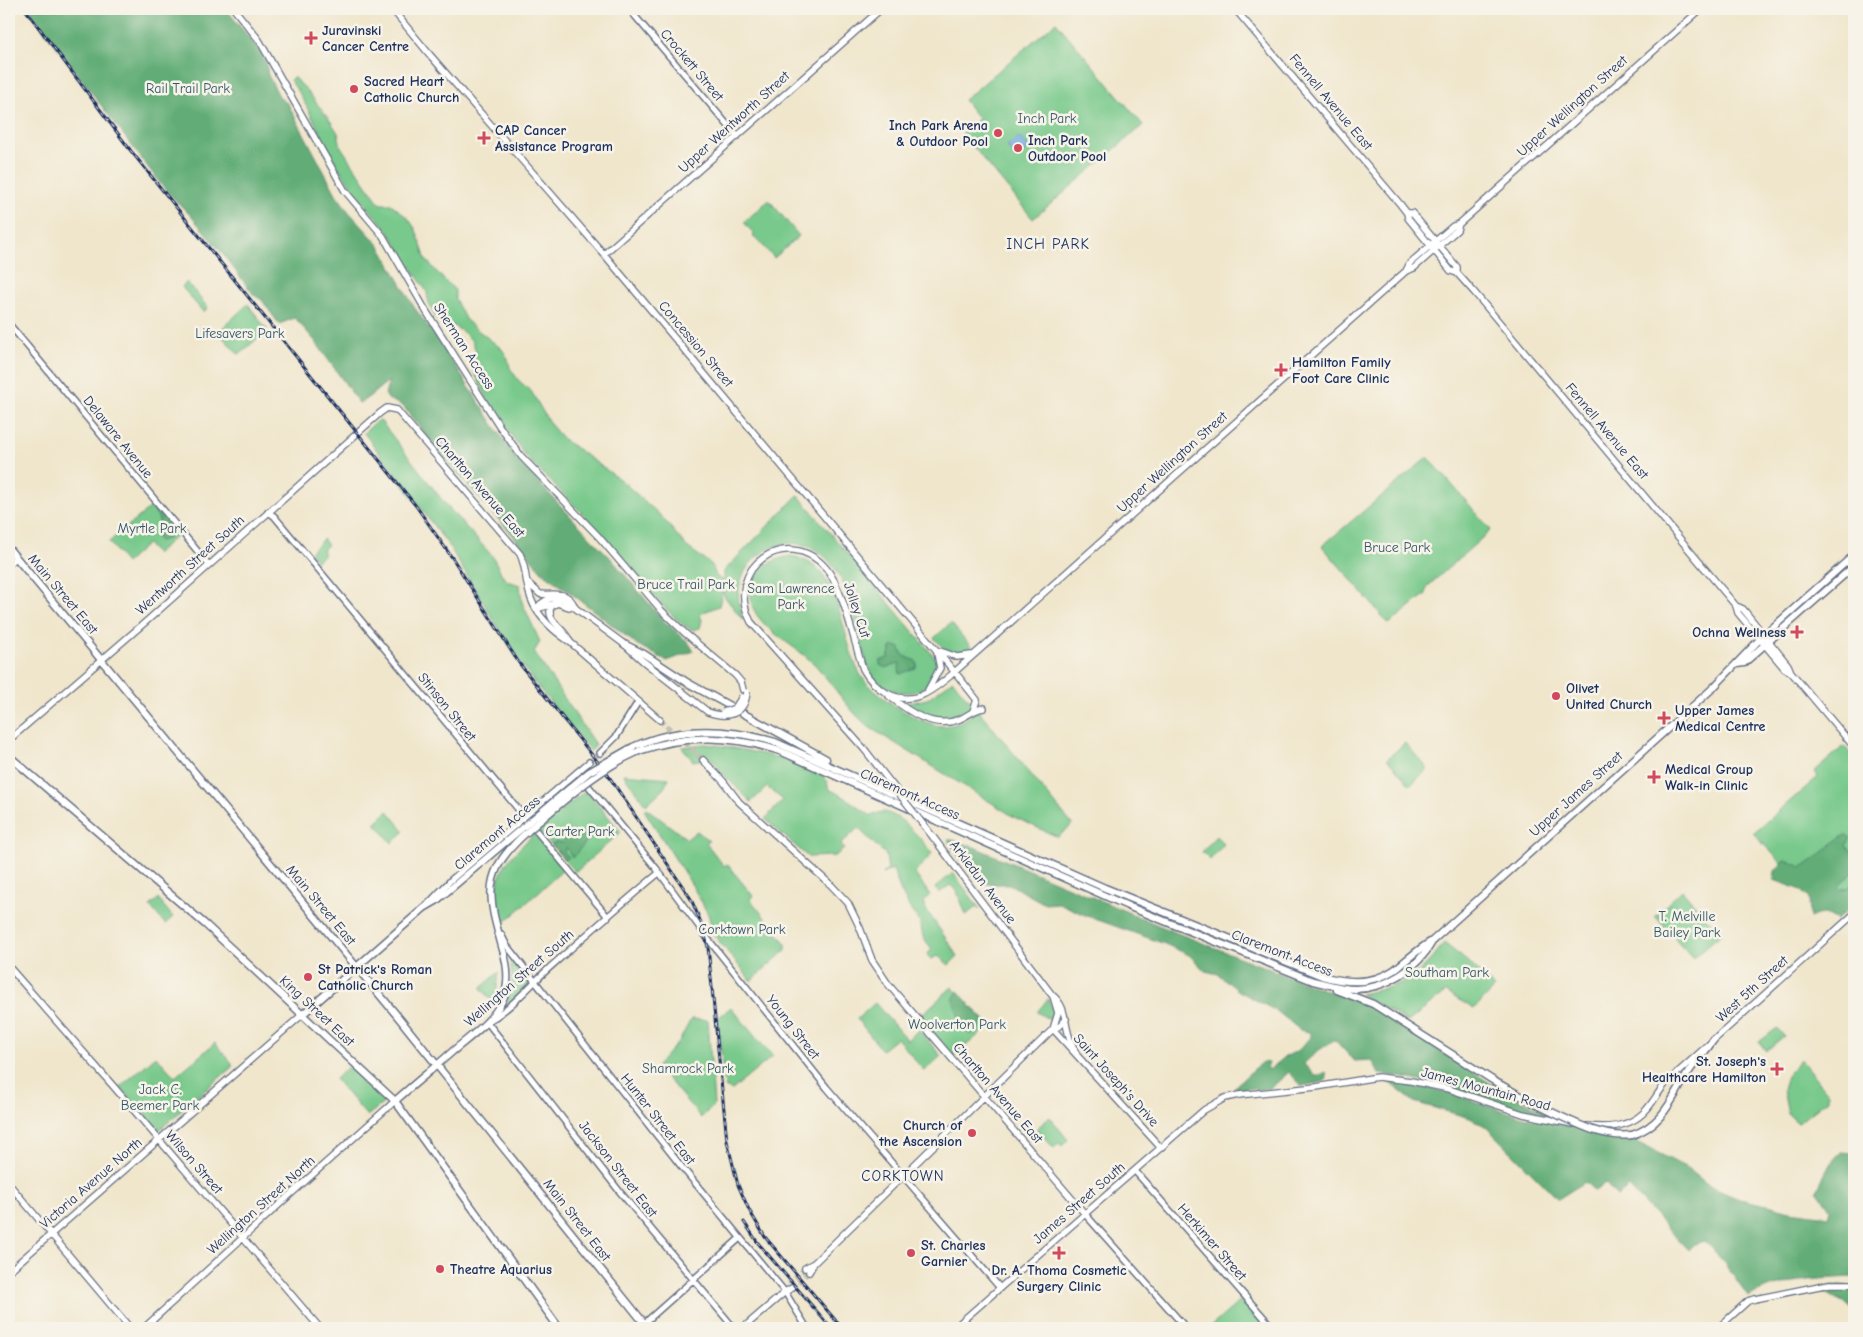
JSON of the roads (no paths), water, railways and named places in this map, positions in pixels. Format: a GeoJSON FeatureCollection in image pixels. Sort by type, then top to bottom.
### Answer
{"type":"FeatureCollection","features":[{"type":"Feature","properties":{"kind":"main road","name":"Sherman Access"},"geometry":{"type":"LineString","coordinates":[[234,9],[259,40],[345,191],[383,236],[426,311],[500,427],[521,456],[599,537],[662,611],[738,679],[745,691],[741,701],[732,709],[723,712],[709,710],[563,599],[555,597],[543,601],[536,609]]}},
{"type":"Feature","properties":{"kind":"main road","name":"Concession Street"},"geometry":{"type":"LineString","coordinates":[[392,9],[604,254],[936,648],[977,700],[973,711]]}},
{"type":"Feature","properties":{"kind":"main road","name":"Upper Wentworth Street"},"geometry":{"type":"LineString","coordinates":[[604,254],[881,9]]}},
{"type":"Feature","properties":{"kind":"main road","name":"Fennell Avenue East"},"geometry":{"type":"LineString","coordinates":[[1235,9],[1407,213],[1408,218],[1451,271],[1456,273],[1612,456],[1736,606],[1743,609],[1784,669],[1791,672],[1854,747]]}},
{"type":"Feature","properties":{"kind":"main road","name":"Upper Wellington Street"},"geometry":{"type":"LineString","coordinates":[[955,672],[1406,271],[1410,263],[1457,230],[1459,224],[1701,9]]}},
{"type":"Feature","properties":{"kind":"main road","name":"Fennell Avenue East"},"geometry":{"type":"LineString","coordinates":[[1407,213],[1412,213],[1438,243],[1457,267],[1456,273]]}},
{"type":"Feature","properties":{"kind":"main road","name":"Wentworth Street South"},"geometry":{"type":"LineString","coordinates":[[9,740],[380,413],[388,408]]}},
{"type":"Feature","properties":{"kind":"main road","name":"Charlton Avenue East"},"geometry":{"type":"LineString","coordinates":[[388,408],[392,408],[401,415],[520,554],[524,562],[529,593],[536,609],[547,623],[660,720]]}},
{"type":"Feature","properties":{"kind":"main road","name":"Main Street East"},"geometry":{"type":"LineString","coordinates":[[9,549],[437,1065],[644,1327]]}},
{"type":"Feature","properties":{"kind":"main road","name":"Jolley Cut"},"geometry":{"type":"LineString","coordinates":[[756,628],[746,611],[743,598],[745,584],[754,567],[769,555],[782,551],[797,550],[810,555],[826,568],[833,578],[842,599],[863,669],[868,678],[884,692],[914,713],[935,722],[954,721],[973,711],[984,708]]}},
{"type":"Feature","properties":{"kind":"main road","name":"Upper James Street"},"geometry":{"type":"LineString","coordinates":[[1432,941],[1737,664],[1744,663],[1764,640],[1854,556]]}},
{"type":"Feature","properties":{"kind":"main road","name":"Upper James Street"},"geometry":{"type":"LineString","coordinates":[[1764,640],[1854,566]]}},
{"type":"Feature","properties":{"kind":"main road"},"geometry":{"type":"LineString","coordinates":[[527,582],[540,594],[559,593],[566,596],[572,601],[576,609]]}},
{"type":"Feature","properties":{"kind":"main road","name":"Sherman Access"},"geometry":{"type":"LineString","coordinates":[[557,603],[576,609]]}},
{"type":"Feature","properties":{"kind":"main road"},"geometry":{"type":"LineString","coordinates":[[536,609],[557,603]]}},
{"type":"Feature","properties":{"kind":"main road"},"geometry":{"type":"LineString","coordinates":[[557,603],[551,607],[549,614],[553,621],[568,635],[570,642]]}},
{"type":"Feature","properties":{"kind":"main road","name":"Arkledun Avenue"},"geometry":{"type":"LineString","coordinates":[[756,628],[865,750],[1052,995],[1063,1006],[1069,1037],[1077,1055]]}},
{"type":"Feature","properties":{"kind":"main road"},"geometry":{"type":"LineString","coordinates":[[624,644],[644,654],[688,683],[871,784]]}},
{"type":"Feature","properties":{"kind":"main road"},"geometry":{"type":"LineString","coordinates":[[936,648],[951,656],[960,658],[978,651]]}},
{"type":"Feature","properties":{"kind":"main road"},"geometry":{"type":"LineString","coordinates":[[926,693],[938,675],[940,668],[936,648]]}},
{"type":"Feature","properties":{"kind":"main road"},"geometry":{"type":"LineString","coordinates":[[884,692],[892,696],[905,698],[919,696],[955,672]]}},
{"type":"Feature","properties":{"kind":"main road","name":"Claremont Access"},"geometry":{"type":"LineString","coordinates":[[487,1022],[504,998],[508,976],[507,964],[495,922],[491,893],[495,870],[506,851],[525,830],[589,772],[633,747],[661,737],[680,733],[714,731],[744,734],[775,742],[1105,888],[1335,979],[1363,981],[1383,976],[1395,969],[1419,948],[1432,941]]}},
{"type":"Feature","properties":{"kind":"main road","name":"Claremont Access"},"geometry":{"type":"LineString","coordinates":[[303,1014],[424,908],[436,901],[599,772],[623,758],[640,751],[677,741],[708,738],[743,741],[780,751],[1130,906],[1313,981],[1340,988],[1356,989],[1382,984],[1397,977],[1410,967],[1425,954],[1432,941]]}},
{"type":"Feature","properties":{"kind":"main road","name":"King Street East"},"geometry":{"type":"LineString","coordinates":[[9,756],[206,925],[395,1101],[559,1328]]}},
{"type":"Feature","properties":{"kind":"main road","name":"Charlton Avenue East"},"geometry":{"type":"LineString","coordinates":[[703,760],[739,802],[840,894],[851,908],[868,952],[884,979],[1085,1214]]}},
{"type":"Feature","properties":{"kind":"main road","name":"West 5th Street"},"geometry":{"type":"LineString","coordinates":[[1666,1083],[1854,914]]}},
{"type":"Feature","properties":{"kind":"main road","name":"Wilson Street"},"geometry":{"type":"LineString","coordinates":[[9,967],[320,1328]]}},
{"type":"Feature","properties":{"kind":"main road"},"geometry":{"type":"LineString","coordinates":[[1313,981],[1373,1004],[1500,1084],[1537,1105],[1609,1135],[1632,1135],[1647,1129],[1661,1117],[1690,1070],[1714,1039]]}},
{"type":"Feature","properties":{"kind":"main road"},"geometry":{"type":"LineString","coordinates":[[1052,995],[1058,1013],[1053,1029]]}},
{"type":"Feature","properties":{"kind":"main road","name":"Victoria Avenue North"},"geometry":{"type":"LineString","coordinates":[[9,1271],[303,1014]]}},
{"type":"Feature","properties":{"kind":"main road"},"geometry":{"type":"LineString","coordinates":[[807,1270],[1053,1029],[1060,1026],[1066,1019]]}},
{"type":"Feature","properties":{"kind":"main road","name":"Wellington Street South"},"geometry":{"type":"LineString","coordinates":[[395,1101],[487,1022]]}},
{"type":"Feature","properties":{"kind":"main road","name":"Saint Joseph's Drive"},"geometry":{"type":"LineString","coordinates":[[1053,1029],[1161,1148]]}},
{"type":"Feature","properties":{"kind":"main road","name":"James Mountain Road"},"geometry":{"type":"LineString","coordinates":[[1223,1100],[1239,1095],[1316,1087],[1378,1077],[1411,1081],[1449,1089],[1538,1117],[1583,1126],[1611,1127],[1623,1125],[1645,1112],[1666,1083]]}},
{"type":"Feature","properties":{"kind":"main road","name":"James Street South"},"geometry":{"type":"LineString","coordinates":[[954,1328],[1202,1112],[1223,1100]]}},
{"type":"Feature","properties":{"kind":"main road","name":"Wellington Street North"},"geometry":{"type":"LineString","coordinates":[[144,1328],[395,1101]]}},
{"type":"Feature","properties":{"kind":"main road"},"geometry":{"type":"LineString","coordinates":[[9,1184],[130,1328]]}},
{"type":"Feature","properties":{"kind":"main road"},"geometry":{"type":"LineString","coordinates":[[1718,1328],[1748,1301],[1762,1296],[1829,1284],[1854,1284]]}},
{"type":"Feature","properties":{"kind":"main road"},"geometry":{"type":"LineString","coordinates":[[743,1328],[791,1286]]}},
{"type":"Feature","properties":{"kind":"street","name":"Crockett Street"},"geometry":{"type":"LineString","coordinates":[[629,9],[737,136]]}},
{"type":"Feature","properties":{"kind":"street","name":"Delaware Avenue"},"geometry":{"type":"LineString","coordinates":[[9,324],[209,564]]}},
{"type":"Feature","properties":{"kind":"street","name":"Stinson Street"},"geometry":{"type":"LineString","coordinates":[[268,512],[274,516],[608,917]]}},
{"type":"Feature","properties":{"kind":"street"},"geometry":{"type":"LineString","coordinates":[[9,564],[16,557]]}},
{"type":"Feature","properties":{"kind":"street"},"geometry":{"type":"LineString","coordinates":[[600,753],[616,737],[638,702]]}},
{"type":"Feature","properties":{"kind":"street"},"geometry":{"type":"LineString","coordinates":[[424,908],[451,880],[588,762]]}},
{"type":"Feature","properties":{"kind":"street","name":"Young Street"},"geometry":{"type":"LineString","coordinates":[[576,772],[659,873],[708,939],[807,1063],[1000,1288]]}},
{"type":"Feature","properties":{"kind":"street","name":"Wellington Street South"},"geometry":{"type":"LineString","coordinates":[[487,1022],[498,1016],[547,970],[659,873]]}},
{"type":"Feature","properties":{"kind":"street","name":"Hunter Street East"},"geometry":{"type":"LineString","coordinates":[[495,922],[507,946],[784,1292],[806,1328]]}},
{"type":"Feature","properties":{"kind":"street","name":"Jackson Street East"},"geometry":{"type":"LineString","coordinates":[[487,1022],[620,1192],[734,1328]]}},
{"type":"Feature","properties":{"kind":"street","name":"Herkimer Street"},"geometry":{"type":"LineString","coordinates":[[1135,1171],[1273,1328]]}},
{"type":"Feature","properties":{"kind":"street"},"geometry":{"type":"LineString","coordinates":[[1085,1214],[1186,1328]]}},
{"type":"Feature","properties":{"kind":"street"},"geometry":{"type":"LineString","coordinates":[[644,1327],[740,1238]]}},
{"type":"Feature","properties":{"kind":"water","name":"Inch Park Outdoor Pool"},"geometry":{"type":"Polygon","coordinates":[[[1019,137],[1029,148],[1017,158],[1007,147],[1019,137]]]}},
{"type":"Feature","properties":{"kind":"tunnel"},"geometry":{"type":"LineString","coordinates":[[660,720],[703,760]]}},
{"type":"Feature","properties":{"kind":"tunnel"},"geometry":{"type":"LineString","coordinates":[[589,762],[600,753]]}},
{"type":"Feature","properties":{"kind":"tunnel"},"geometry":{"type":"LineString","coordinates":[[789,1284],[805,1268]]}},
{"type":"Feature","properties":{"kind":"tunnel"},"geometry":{"type":"LineString","coordinates":[[792,1288],[809,1272]]}},
{"type":"Feature","properties":{"kind":"railway"},"geometry":{"type":"LineString","coordinates":[[25,9],[131,151],[416,506],[453,559],[519,663],[608,775],[691,899],[702,925],[708,947],[727,1141],[738,1185],[749,1210],[765,1237],[842,1328]]}},
{"type":"Feature","properties":{"kind":"railway"},"geometry":{"type":"LineString","coordinates":[[744,1222],[758,1243],[831,1328]]}},
{"type":"Feature","properties":{"kind":"place","name":"Juravinski Cancer Centre"},"geometry":{"type":"Point","coordinates":[311,38]}},
{"type":"Feature","properties":{"kind":"place","name":"Sacred Heart Catholic Church"},"geometry":{"type":"Point","coordinates":[354,89]}},
{"type":"Feature","properties":{"kind":"place","name":"Inch Park Arena & Outdoor Pool"},"geometry":{"type":"Point","coordinates":[998,133]}},
{"type":"Feature","properties":{"kind":"place","name":"CAP Cancer Assistance Program"},"geometry":{"type":"Point","coordinates":[484,138]}},
{"type":"Feature","properties":{"kind":"place","name":"Inch Park Outdoor Pool"},"geometry":{"type":"Point","coordinates":[1018,148]}},
{"type":"Feature","properties":{"kind":"place","name":"Hamilton Family Foot Care Clinic"},"geometry":{"type":"Point","coordinates":[1281,370]}},
{"type":"Feature","properties":{"kind":"place","name":"Ochna Wellness"},"geometry":{"type":"Point","coordinates":[1797,632]}},
{"type":"Feature","properties":{"kind":"place","name":"Olivet United Church"},"geometry":{"type":"Point","coordinates":[1556,696]}},
{"type":"Feature","properties":{"kind":"place","name":"Upper James Medical Centre"},"geometry":{"type":"Point","coordinates":[1664,718]}},
{"type":"Feature","properties":{"kind":"place","name":"Medical Group Walk-in Clinic"},"geometry":{"type":"Point","coordinates":[1654,777]}},
{"type":"Feature","properties":{"kind":"place","name":"St Patrick's Roman Catholic Church"},"geometry":{"type":"Point","coordinates":[308,977]}},
{"type":"Feature","properties":{"kind":"place","name":"St. Joseph's Healthcare Hamilton"},"geometry":{"type":"Point","coordinates":[1777,1069]}},
{"type":"Feature","properties":{"kind":"place","name":"Church of the Ascension"},"geometry":{"type":"Point","coordinates":[972,1133]}},
{"type":"Feature","properties":{"kind":"place","name":"St. Charles Garnier"},"geometry":{"type":"Point","coordinates":[911,1253]}},
{"type":"Feature","properties":{"kind":"place","name":"Dr. A. Thoma Cosmetic Surgery Clinic"},"geometry":{"type":"Point","coordinates":[1059,1253]}},
{"type":"Feature","properties":{"kind":"place","name":"Theatre Aquarius"},"geometry":{"type":"Point","coordinates":[440,1269]}},
{"type":"Feature","properties":{"kind":"district","name":"INCH PARK"},"geometry":{"type":"Point","coordinates":[1048,244]}},
{"type":"Feature","properties":{"kind":"district","name":"CORKTOWN"},"geometry":{"type":"Point","coordinates":[903,1176]}},
{"type":"Feature","properties":{"kind":"park label","name":"Rail Trail Park"},"geometry":{"type":"Point","coordinates":[188,88]}},
{"type":"Feature","properties":{"kind":"park label","name":"Inch Park"},"geometry":{"type":"Point","coordinates":[1047,118]}},
{"type":"Feature","properties":{"kind":"park label","name":"Lifesavers Park"},"geometry":{"type":"Point","coordinates":[240,333]}},
{"type":"Feature","properties":{"kind":"park label","name":"Myrtle Park"},"geometry":{"type":"Point","coordinates":[152,528]}},
{"type":"Feature","properties":{"kind":"park label","name":"Bruce Park"},"geometry":{"type":"Point","coordinates":[1397,547]}},
{"type":"Feature","properties":{"kind":"park label","name":"Bruce Trail Park"},"geometry":{"type":"Point","coordinates":[686,584]}},
{"type":"Feature","properties":{"kind":"park label","name":"Sam Lawrence Park"},"geometry":{"type":"Point","coordinates":[791,596]}},
{"type":"Feature","properties":{"kind":"park label","name":"Carter Park"},"geometry":{"type":"Point","coordinates":[580,831]}},
{"type":"Feature","properties":{"kind":"park label","name":"T. Melville Bailey Park"},"geometry":{"type":"Point","coordinates":[1687,924]}},
{"type":"Feature","properties":{"kind":"park label","name":"Corktown Park"},"geometry":{"type":"Point","coordinates":[742,929]}},
{"type":"Feature","properties":{"kind":"park label","name":"Southam Park"},"geometry":{"type":"Point","coordinates":[1447,972]}},
{"type":"Feature","properties":{"kind":"park label","name":"Woolverton Park"},"geometry":{"type":"Point","coordinates":[957,1024]}},
{"type":"Feature","properties":{"kind":"park label","name":"Shamrock Park"},"geometry":{"type":"Point","coordinates":[688,1068]}},
{"type":"Feature","properties":{"kind":"park label","name":"Jack C. Beemer Park"},"geometry":{"type":"Point","coordinates":[160,1098]}}]}
